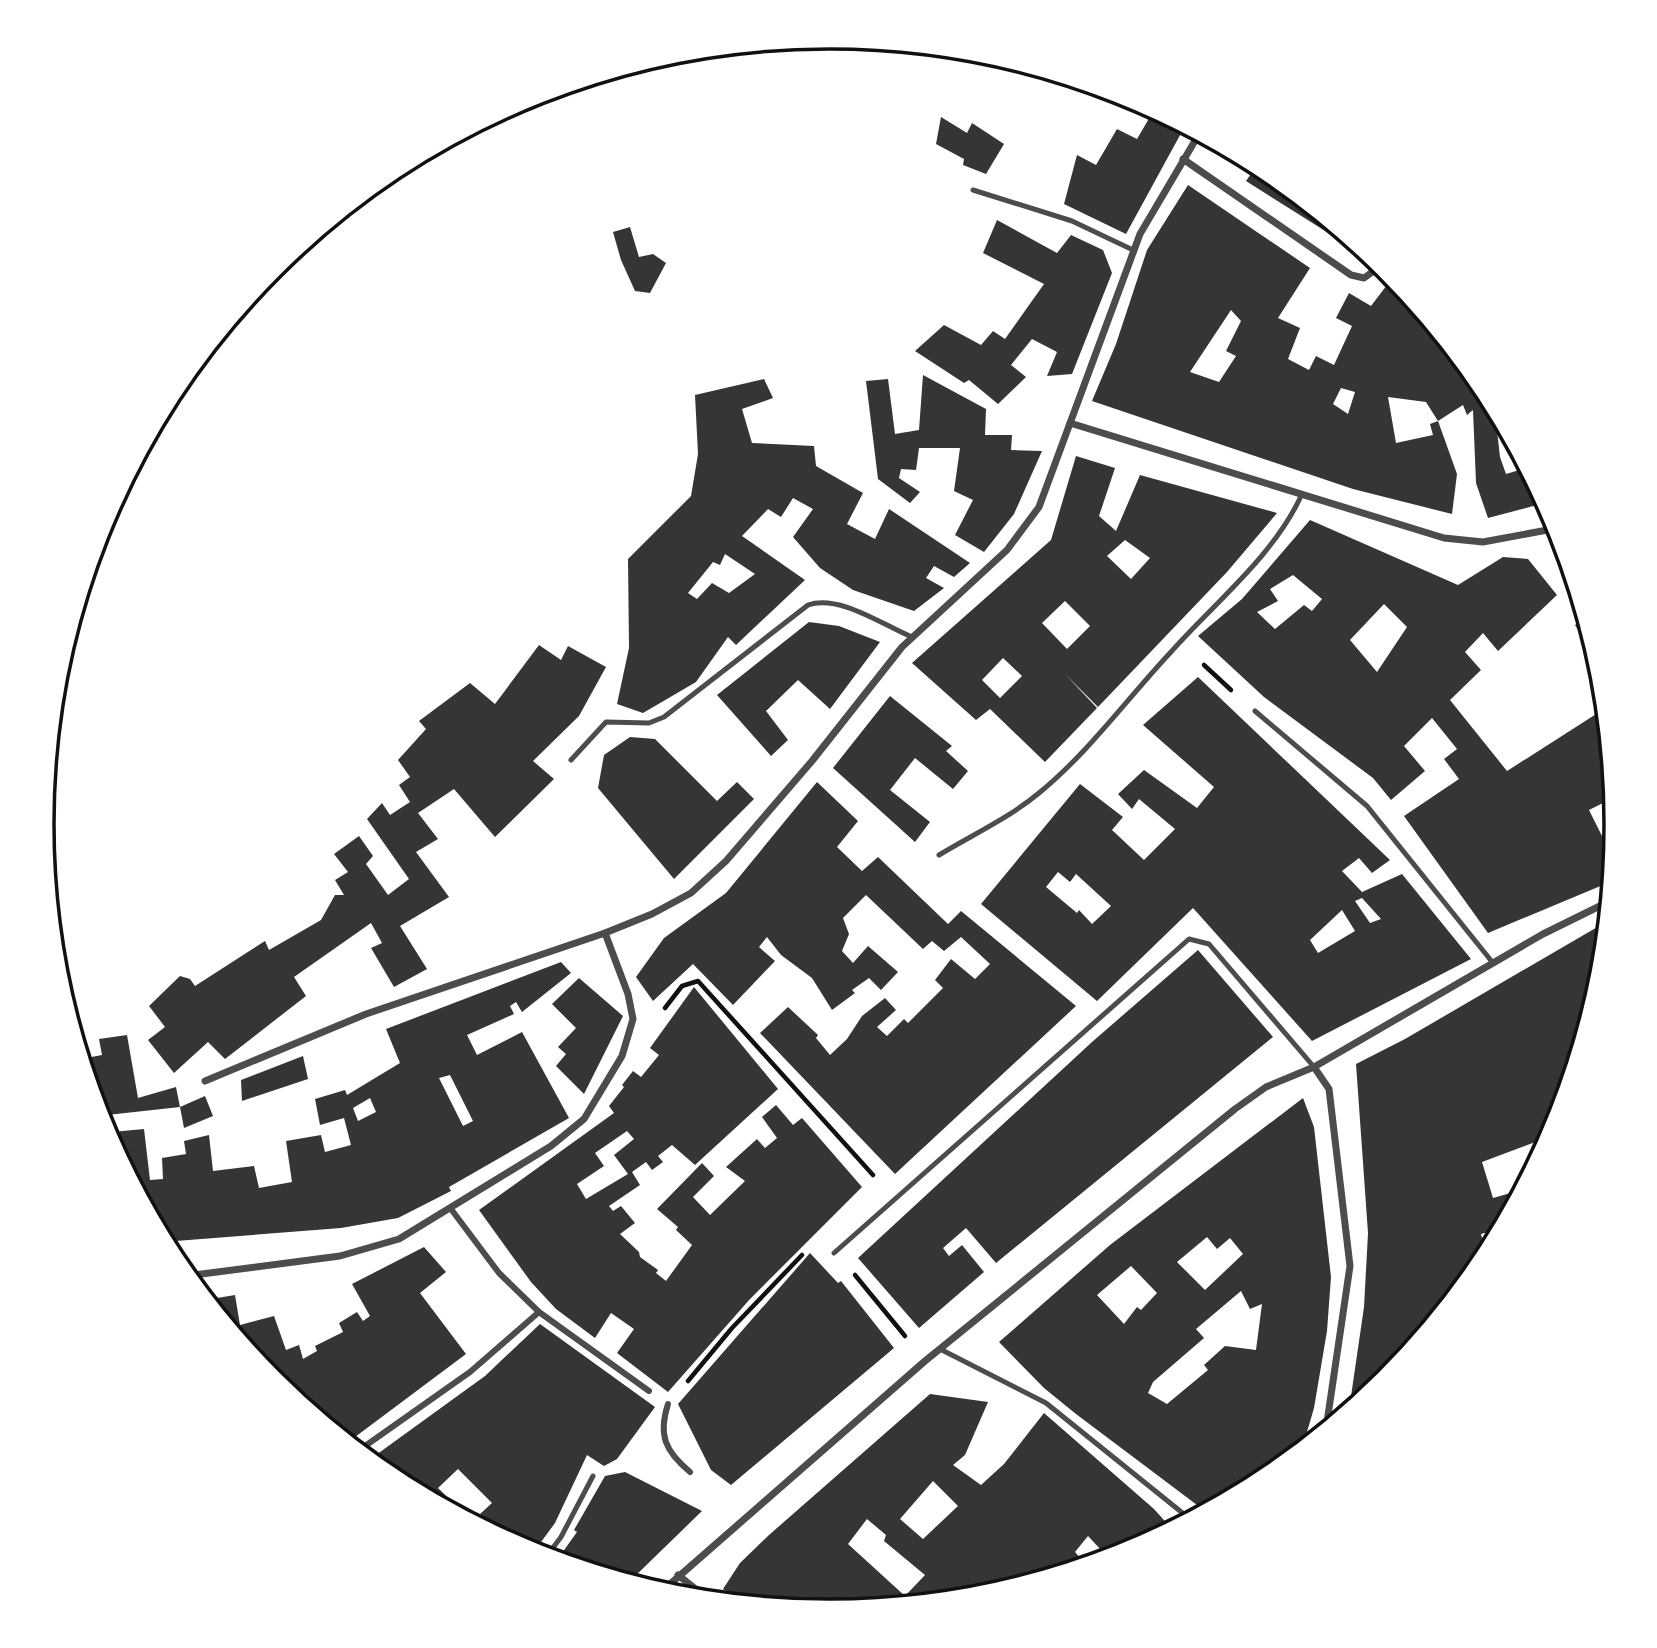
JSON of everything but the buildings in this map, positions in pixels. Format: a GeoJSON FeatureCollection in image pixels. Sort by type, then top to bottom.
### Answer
{"type":"FeatureCollection","features":[{"type":"Feature","properties":{"kind":"street"},"geometry":{"type":"LineString","coordinates":[[205,1081],[366,1014],[605,933],[674,903],[708,878],[812,761],[912,637],[1023,532],[1039,507],[1133,250],[1194,141]]}},
{"type":"Feature","properties":{"kind":"street"},"geometry":{"type":"LineString","coordinates":[[1183,159],[1351,275],[1364,278],[1373,272]]}},
{"type":"Feature","properties":{"kind":"street"},"geometry":{"type":"LineString","coordinates":[[1070,423],[1444,538],[1483,541],[1546,530]]}},
{"type":"Feature","properties":{"kind":"street"},"geometry":{"type":"LineString","coordinates":[[670,1583],[925,1361],[1235,1109],[1266,1087],[1314,1067],[1493,964],[1599,907]]}},
{"type":"Feature","properties":{"kind":"street"},"geometry":{"type":"LineString","coordinates":[[198,1274],[340,1256],[379,1247],[419,1230],[559,1139],[584,1119],[602,1093],[629,1038],[633,1018],[628,994],[605,933]]}},
{"type":"Feature","properties":{"kind":"street"},"geometry":{"type":"LineString","coordinates":[[1314,1067],[1329,1089],[1350,1266],[1328,1416]]}},
{"type":"Feature","properties":{"kind":"street"},"geometry":{"type":"LineString","coordinates":[[451,1209],[499,1273],[539,1312],[649,1391]]}},
{"type":"Feature","properties":{"kind":"street"},"geometry":{"type":"LineString","coordinates":[[366,1445],[470,1372],[539,1312]]}},
{"type":"Feature","properties":{"kind":"street"},"geometry":{"type":"LineString","coordinates":[[668,1404],[662,1423],[662,1436],[674,1459],[690,1472]]}},
{"type":"Feature","properties":{"kind":"street"},"geometry":{"type":"LineString","coordinates":[[678,1575],[692,1586]]}},
{"type":"Feature","properties":{"kind":"lane"},"geometry":{"type":"LineString","coordinates":[[973,190],[1072,221],[1133,250]]}},
{"type":"Feature","properties":{"kind":"lane"},"geometry":{"type":"LineString","coordinates":[[939,855],[1038,793],[1067,767],[1266,550],[1292,516],[1302,494]]}},
{"type":"Feature","properties":{"kind":"lane"},"geometry":{"type":"LineString","coordinates":[[571,760],[606,722],[649,723],[664,717],[808,605],[821,601],[839,605],[912,637]]}},
{"type":"Feature","properties":{"kind":"lane"},"geometry":{"type":"LineString","coordinates":[[1255,711],[1367,806],[1493,964]]}},
{"type":"Feature","properties":{"kind":"lane"},"geometry":{"type":"LineString","coordinates":[[834,1253],[1189,939],[1209,944],[1314,1067]]}},
{"type":"Feature","properties":{"kind":"lane"},"geometry":{"type":"LineString","coordinates":[[940,1349],[1046,1403],[1182,1513]]}},
{"type":"Feature","properties":{"kind":"lane"},"geometry":{"type":"LineString","coordinates":[[553,1548],[593,1476]]}},
{"type":"Feature","properties":{"kind":"path"},"geometry":{"type":"LineString","coordinates":[[1179,642],[1255,711]]}},
{"type":"Feature","properties":{"kind":"path"},"geometry":{"type":"LineString","coordinates":[[704,987],[894,1199]]}},
{"type":"Feature","properties":{"kind":"path"},"geometry":{"type":"LineString","coordinates":[[668,1404],[732,1328],[815,1241],[834,1253]]}},
{"type":"Feature","properties":{"kind":"path"},"geometry":{"type":"LineString","coordinates":[[850,1269],[925,1361]]}}]}
